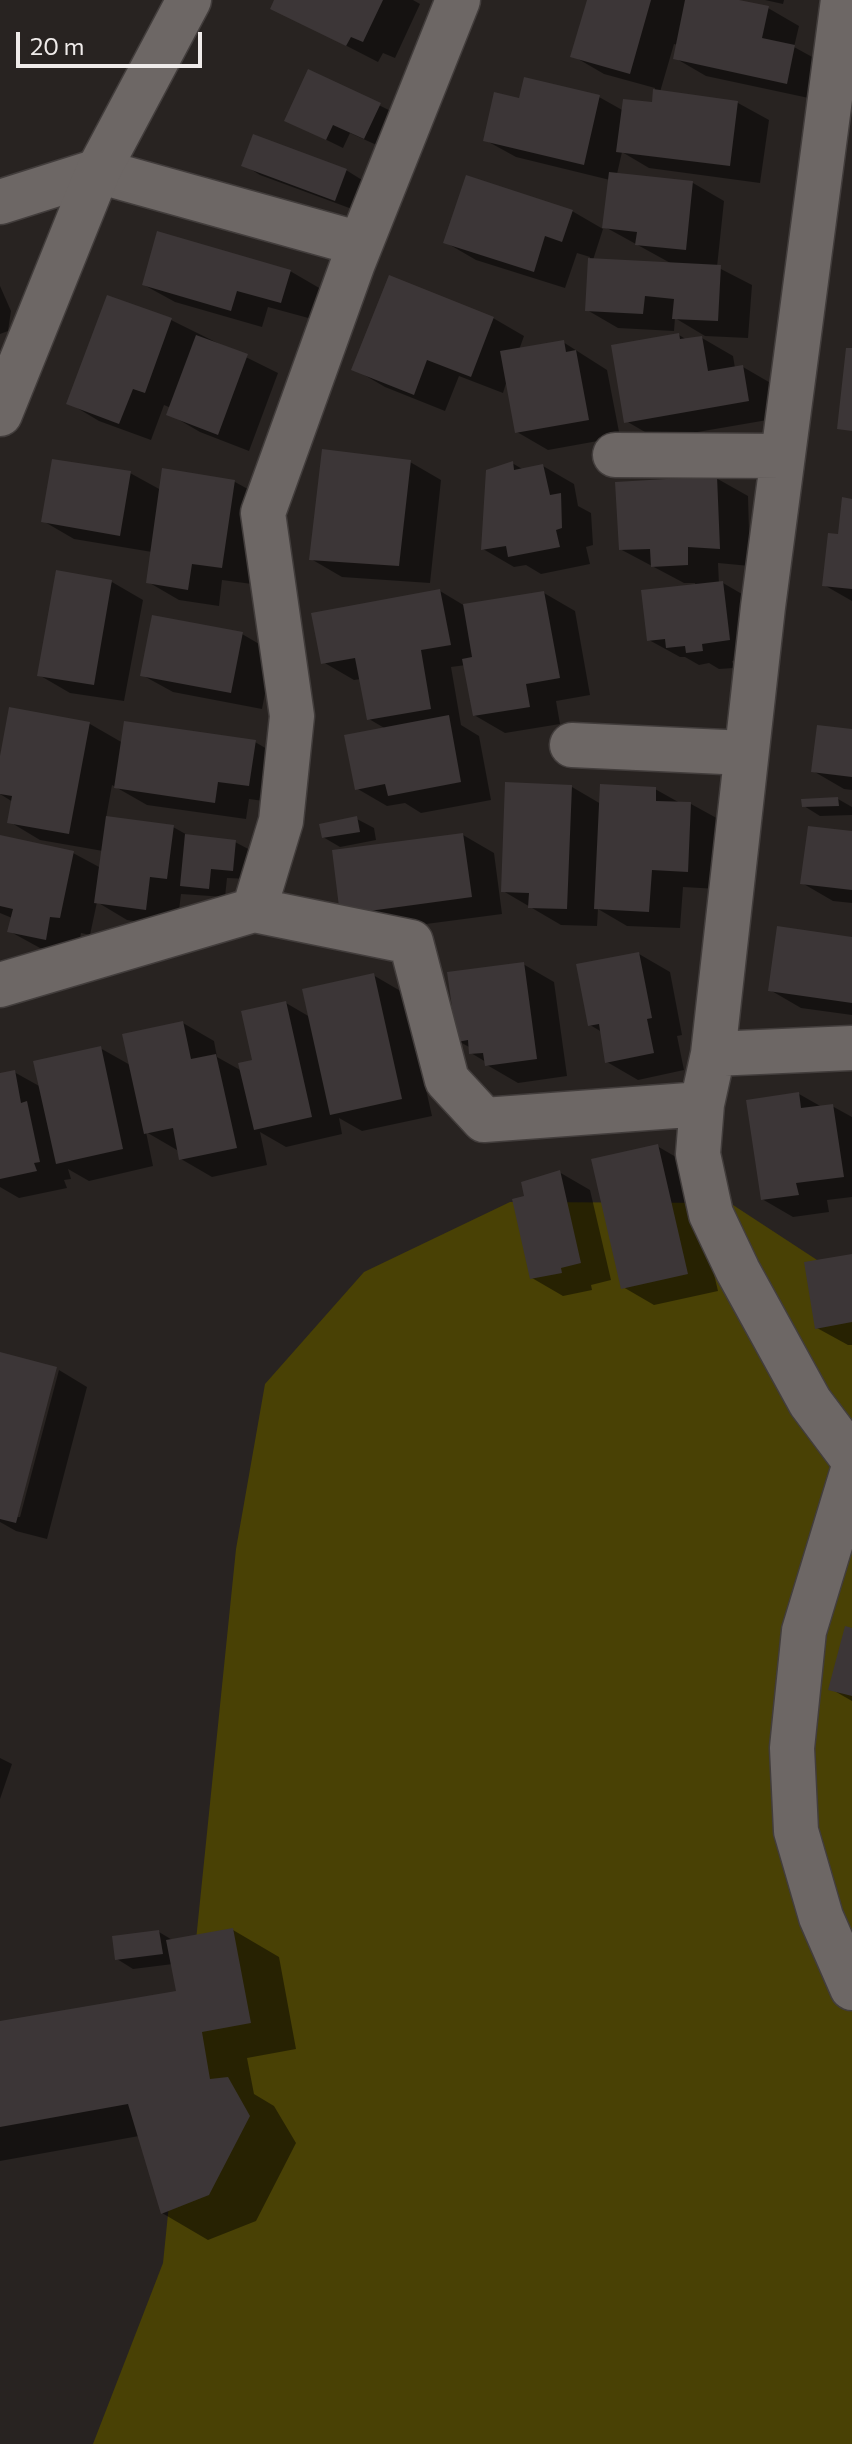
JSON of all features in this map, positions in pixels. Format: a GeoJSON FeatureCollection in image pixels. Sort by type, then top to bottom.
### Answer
{"type":"FeatureCollection","features":[{"type":"Feature","properties":{"kind":"street"},"geometry":{"type":"LineString","coordinates":[[0,414],[98,171],[189,0]]}},
{"type":"Feature","properties":{"kind":"street"},"geometry":{"type":"LineString","coordinates":[[254,910],[281,821],[292,716],[263,513],[360,244],[458,0]]}},
{"type":"Feature","properties":{"kind":"street"},"geometry":{"type":"LineString","coordinates":[[843,0],[835,189],[782,456],[713,1054],[702,1104],[698,1154],[711,1214],[738,1271],[810,1402],[852,1458]]}},
{"type":"Feature","properties":{"kind":"street"},"geometry":{"type":"LineString","coordinates":[[0,202],[98,171],[360,244]]}},
{"type":"Feature","properties":{"kind":"street"},"geometry":{"type":"LineString","coordinates":[[615,455],[782,456]]}},
{"type":"Feature","properties":{"kind":"street"},"geometry":{"type":"LineString","coordinates":[[572,745],[746,753]]}},
{"type":"Feature","properties":{"kind":"street"},"geometry":{"type":"LineString","coordinates":[[0,985],[254,910],[411,942],[447,1080],[484,1120],[702,1104]]}},
{"type":"Feature","properties":{"kind":"street"},"geometry":{"type":"LineString","coordinates":[[713,1054],[852,1048]]}},
{"type":"Feature","properties":{"kind":"street"},"geometry":{"type":"LineString","coordinates":[[852,1473],[804,1631],[792,1748],[796,1831],[821,1917],[852,1988]]}},
{"type":"Feature","properties":{"kind":"shaded area"},"geometry":{"type":"Polygon","coordinates":[[[510,1202],[730,1203],[840,1275],[852,1289],[852,2444],[93,2444],[163,2263],[236,1549],[265,1384],[364,1272],[510,1202]]]}},
{"type":"Feature","properties":{"kind":"building"},"geometry":{"type":"Polygon","coordinates":[[[274,0],[383,0],[363,42],[351,37],[346,46],[270,9],[274,0]]]}},
{"type":"Feature","properties":{"kind":"building"},"geometry":{"type":"Polygon","coordinates":[[[587,0],[651,0],[630,74],[570,57],[587,0]]]}},
{"type":"Feature","properties":{"kind":"building"},"geometry":{"type":"Polygon","coordinates":[[[685,0],[739,0],[769,6],[762,38],[795,45],[787,84],[673,59],[685,0]]]}},
{"type":"Feature","properties":{"kind":"building"},"geometry":{"type":"Polygon","coordinates":[[[308,69],[381,103],[364,139],[333,125],[326,140],[284,121],[308,69]]]}},
{"type":"Feature","properties":{"kind":"building"},"geometry":{"type":"Polygon","coordinates":[[[524,77],[600,95],[584,165],[483,141],[494,92],[519,98],[524,77]]]}},
{"type":"Feature","properties":{"kind":"building"},"geometry":{"type":"Polygon","coordinates":[[[653,89],[738,101],[730,166],[616,152],[623,99],[652,102],[653,89]]]}},
{"type":"Feature","properties":{"kind":"building"},"geometry":{"type":"Polygon","coordinates":[[[253,134],[347,169],[335,201],[241,166],[253,134]]]}},
{"type":"Feature","properties":{"kind":"building"},"geometry":{"type":"Polygon","coordinates":[[[609,172],[693,181],[686,250],[635,245],[637,232],[602,228],[609,172]]]}},
{"type":"Feature","properties":{"kind":"building"},"geometry":{"type":"Polygon","coordinates":[[[466,175],[573,210],[562,242],[545,236],[534,272],[443,243],[466,175]]]}},
{"type":"Feature","properties":{"kind":"building"},"geometry":{"type":"Polygon","coordinates":[[[157,231],[291,270],[281,303],[237,291],[231,311],[142,285],[157,231]]]}},
{"type":"Feature","properties":{"kind":"building"},"geometry":{"type":"Polygon","coordinates":[[[588,258],[721,265],[718,321],[672,319],[674,299],[645,296],[643,314],[585,311],[588,258]]]}},
{"type":"Feature","properties":{"kind":"building"},"geometry":{"type":"Polygon","coordinates":[[[389,275],[494,317],[471,377],[427,360],[414,395],[351,370],[389,275]]]}},
{"type":"Feature","properties":{"kind":"building"},"geometry":{"type":"Polygon","coordinates":[[[107,295],[172,318],[145,393],[133,389],[119,424],[66,404],[107,295]]]}},
{"type":"Feature","properties":{"kind":"building"},"geometry":{"type":"Polygon","coordinates":[[[679,333],[680,339],[702,336],[708,371],[743,365],[749,401],[624,423],[611,345],[679,333]]]}},
{"type":"Feature","properties":{"kind":"building"},"geometry":{"type":"Polygon","coordinates":[[[196,335],[248,354],[218,435],[166,415],[196,335]]]}},
{"type":"Feature","properties":{"kind":"building"},"geometry":{"type":"Polygon","coordinates":[[[564,340],[566,352],[576,350],[589,420],[515,433],[500,351],[564,340]]]}},
{"type":"Feature","properties":{"kind":"building"},"geometry":{"type":"Polygon","coordinates":[[[846,348],[852,348],[852,431],[837,429],[846,348]]]}},
{"type":"Feature","properties":{"kind":"building"},"geometry":{"type":"Polygon","coordinates":[[[322,449],[411,460],[399,566],[309,560],[322,449]]]}},
{"type":"Feature","properties":{"kind":"building"},"geometry":{"type":"Polygon","coordinates":[[[52,459],[131,471],[120,536],[41,522],[52,459]]]}},
{"type":"Feature","properties":{"kind":"building"},"geometry":{"type":"Polygon","coordinates":[[[513,461],[514,470],[543,464],[550,495],[561,493],[562,528],[556,530],[560,547],[508,557],[506,546],[481,550],[486,470],[513,461]]]}},
{"type":"Feature","properties":{"kind":"building"},"geometry":{"type":"Polygon","coordinates":[[[162,468],[235,480],[222,568],[192,564],[188,590],[146,583],[162,468]]]}},
{"type":"Feature","properties":{"kind":"building"},"geometry":{"type":"Polygon","coordinates":[[[717,476],[720,549],[688,547],[688,565],[651,567],[650,549],[619,550],[615,482],[717,476]]]}},
{"type":"Feature","properties":{"kind":"building"},"geometry":{"type":"Polygon","coordinates":[[[842,497],[852,499],[852,589],[822,586],[828,533],[838,534],[842,497]]]}},
{"type":"Feature","properties":{"kind":"building"},"geometry":{"type":"Polygon","coordinates":[[[56,570],[112,580],[94,685],[37,676],[56,570]]]}},
{"type":"Feature","properties":{"kind":"building"},"geometry":{"type":"Polygon","coordinates":[[[723,581],[730,640],[702,644],[703,651],[686,653],[685,646],[666,648],[665,639],[647,641],[641,590],[723,581]]]}},
{"type":"Feature","properties":{"kind":"building"},"geometry":{"type":"Polygon","coordinates":[[[440,589],[451,645],[421,650],[431,709],[367,720],[355,658],[321,664],[311,613],[440,589]]]}},
{"type":"Feature","properties":{"kind":"building"},"geometry":{"type":"Polygon","coordinates":[[[544,591],[560,678],[526,684],[530,707],[473,716],[462,659],[472,657],[463,604],[544,591]]]}},
{"type":"Feature","properties":{"kind":"building"},"geometry":{"type":"Polygon","coordinates":[[[152,615],[243,632],[231,693],[140,676],[152,615]]]}},
{"type":"Feature","properties":{"kind":"building"},"geometry":{"type":"Polygon","coordinates":[[[9,707],[90,722],[69,834],[7,823],[12,796],[0,794],[0,756],[9,707]]]}},
{"type":"Feature","properties":{"kind":"building"},"geometry":{"type":"Polygon","coordinates":[[[449,715],[461,782],[388,796],[385,784],[355,790],[344,735],[449,715]]]}},
{"type":"Feature","properties":{"kind":"building"},"geometry":{"type":"Polygon","coordinates":[[[124,721],[256,740],[249,786],[218,782],[215,803],[114,788],[124,721]]]}},
{"type":"Feature","properties":{"kind":"building"},"geometry":{"type":"Polygon","coordinates":[[[817,725],[852,729],[852,777],[811,772],[817,725]]]}},
{"type":"Feature","properties":{"kind":"building"},"geometry":{"type":"Polygon","coordinates":[[[505,782],[572,785],[567,909],[528,908],[529,893],[501,892],[505,782]]]}},
{"type":"Feature","properties":{"kind":"building"},"geometry":{"type":"Polygon","coordinates":[[[600,784],[656,787],[656,801],[691,802],[688,872],[652,870],[649,912],[594,909],[600,784]]]}},
{"type":"Feature","properties":{"kind":"building"},"geometry":{"type":"Polygon","coordinates":[[[838,797],[839,806],[802,807],[801,799],[838,797]]]}},
{"type":"Feature","properties":{"kind":"building"},"geometry":{"type":"Polygon","coordinates":[[[106,816],[174,825],[167,879],[150,877],[146,910],[94,903],[106,816]]]}},
{"type":"Feature","properties":{"kind":"building"},"geometry":{"type":"Polygon","coordinates":[[[357,816],[360,832],[322,838],[319,824],[357,816]]]}},
{"type":"Feature","properties":{"kind":"building"},"geometry":{"type":"Polygon","coordinates":[[[808,826],[852,831],[852,890],[800,884],[808,826]]]}},
{"type":"Feature","properties":{"kind":"building"},"geometry":{"type":"Polygon","coordinates":[[[463,833],[472,897],[340,915],[332,850],[463,833]]]}},
{"type":"Feature","properties":{"kind":"building"},"geometry":{"type":"Polygon","coordinates":[[[185,834],[236,840],[233,871],[211,869],[209,889],[180,886],[185,834]]]}},
{"type":"Feature","properties":{"kind":"building"},"geometry":{"type":"Polygon","coordinates":[[[0,835],[74,851],[60,918],[50,917],[46,940],[7,932],[13,909],[0,906],[0,835]]]}},
{"type":"Feature","properties":{"kind":"building"},"geometry":{"type":"Polygon","coordinates":[[[777,926],[852,937],[852,1003],[768,991],[777,926]]]}},
{"type":"Feature","properties":{"kind":"building"},"geometry":{"type":"Polygon","coordinates":[[[639,952],[652,1018],[647,1019],[654,1053],[605,1063],[599,1024],[588,1026],[576,964],[639,952]]]}},
{"type":"Feature","properties":{"kind":"building"},"geometry":{"type":"Polygon","coordinates":[[[524,962],[537,1059],[485,1066],[483,1053],[469,1054],[468,1040],[457,1042],[447,972],[524,962]]]}},
{"type":"Feature","properties":{"kind":"building"},"geometry":{"type":"Polygon","coordinates":[[[374,973],[402,1099],[330,1115],[302,989],[374,973]]]}},
{"type":"Feature","properties":{"kind":"building"},"geometry":{"type":"Polygon","coordinates":[[[286,1001],[312,1117],[254,1130],[238,1063],[252,1060],[241,1011],[286,1001]]]}},
{"type":"Feature","properties":{"kind":"building"},"geometry":{"type":"Polygon","coordinates":[[[183,1021],[191,1059],[216,1054],[237,1148],[179,1160],[173,1128],[144,1134],[122,1034],[183,1021]]]}},
{"type":"Feature","properties":{"kind":"building"},"geometry":{"type":"Polygon","coordinates":[[[101,1046],[123,1149],[56,1164],[33,1061],[101,1046]]]}},
{"type":"Feature","properties":{"kind":"building"},"geometry":{"type":"Polygon","coordinates":[[[15,1070],[21,1103],[27,1101],[40,1162],[34,1163],[37,1171],[0,1179],[0,1073],[15,1070]]]}},
{"type":"Feature","properties":{"kind":"building"},"geometry":{"type":"Polygon","coordinates":[[[799,1092],[801,1108],[833,1104],[844,1177],[796,1183],[799,1195],[761,1200],[746,1100],[799,1092]]]}},
{"type":"Feature","properties":{"kind":"building"},"geometry":{"type":"Polygon","coordinates":[[[658,1144],[688,1274],[621,1289],[591,1159],[658,1144]]]}},
{"type":"Feature","properties":{"kind":"building"},"geometry":{"type":"Polygon","coordinates":[[[560,1170],[581,1263],[561,1268],[562,1273],[530,1279],[512,1199],[524,1196],[521,1182],[560,1170]]]}},
{"type":"Feature","properties":{"kind":"building"},"geometry":{"type":"Polygon","coordinates":[[[852,1254],[852,1322],[815,1329],[804,1262],[852,1254]]]}},
{"type":"Feature","properties":{"kind":"building"},"geometry":{"type":"Polygon","coordinates":[[[0,1352],[57,1367],[16,1523],[0,1519],[0,1352]]]}},
{"type":"Feature","properties":{"kind":"building"},"geometry":{"type":"Polygon","coordinates":[[[845,1626],[852,1628],[852,1696],[828,1690],[845,1626]]]}},
{"type":"Feature","properties":{"kind":"building"},"geometry":{"type":"Polygon","coordinates":[[[233,1928],[251,2023],[202,2032],[210,2079],[228,2077],[250,2116],[209,2195],[161,2214],[128,2104],[0,2127],[0,2021],[176,1991],[166,1940],[233,1928]]]}},
{"type":"Feature","properties":{"kind":"building"},"geometry":{"type":"Polygon","coordinates":[[[159,1930],[163,1954],[115,1960],[112,1936],[159,1930]]]}}]}
